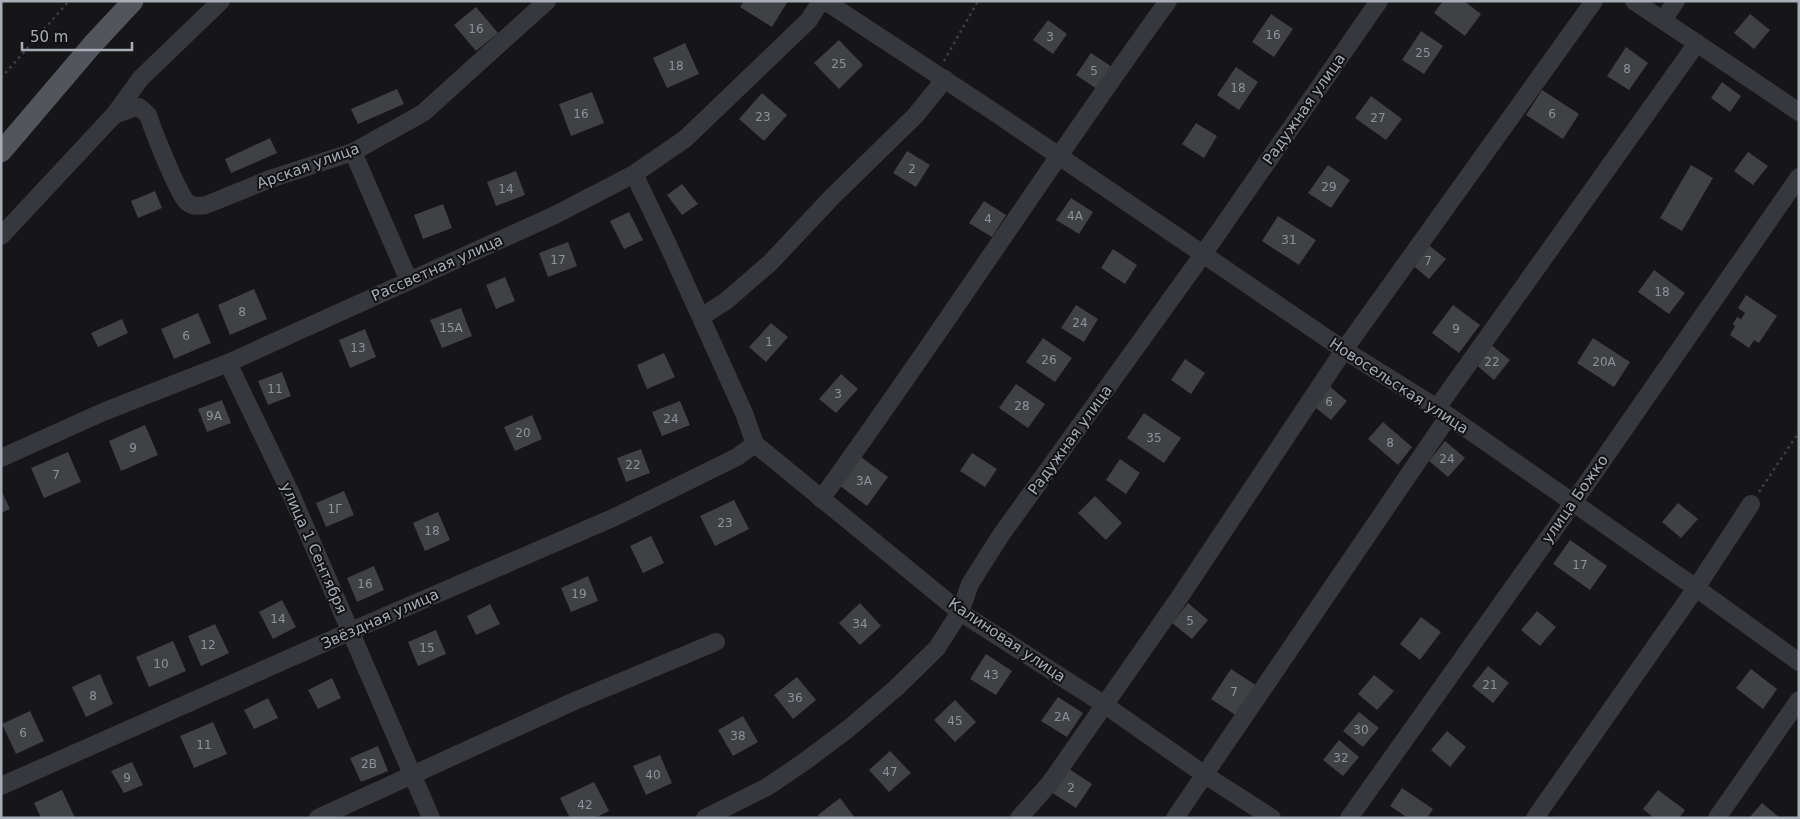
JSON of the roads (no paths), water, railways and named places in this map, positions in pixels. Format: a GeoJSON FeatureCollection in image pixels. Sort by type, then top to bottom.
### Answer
{"type":"FeatureCollection","features":[{"type":"Feature","properties":{"kind":"main road"},"geometry":{"type":"LineString","coordinates":[[1,152],[93,44],[133,1]]}},
{"type":"Feature","properties":{"kind":"street"},"geometry":{"type":"LineString","coordinates":[[1,236],[114,115],[141,78],[221,1]]}},
{"type":"Feature","properties":{"kind":"street","name":"Арская улица"},"geometry":{"type":"LineString","coordinates":[[114,115],[130,109],[140,108],[148,115],[186,201],[195,206],[206,205],[270,179],[353,152],[423,113],[547,1]]}},
{"type":"Feature","properties":{"kind":"street","name":"Рассветная улица"},"geometry":{"type":"LineString","coordinates":[[1,458],[103,412],[228,363],[555,215],[634,174],[685,139],[809,20],[821,1]]}},
{"type":"Feature","properties":{"kind":"street","name":"Новосельская улица"},"geometry":{"type":"LineString","coordinates":[[825,1],[1060,156],[1344,350],[1442,413],[1696,588],[1799,662]]}},
{"type":"Feature","properties":{"kind":"street"},"geometry":{"type":"LineString","coordinates":[[821,498],[886,409],[1168,1]]}},
{"type":"Feature","properties":{"kind":"street","name":"Радужная улица"},"geometry":{"type":"LineString","coordinates":[[706,818],[766,787],[848,728],[896,688],[937,648],[960,612],[970,584],[1001,535],[1204,254],[1379,1]]}},
{"type":"Feature","properties":{"kind":"street"},"geometry":{"type":"LineString","coordinates":[[1020,818],[1050,783],[1105,705],[1179,598],[1344,350],[1594,1]]}},
{"type":"Feature","properties":{"kind":"street"},"geometry":{"type":"LineString","coordinates":[[1634,1],[1799,112]]}},
{"type":"Feature","properties":{"kind":"street"},"geometry":{"type":"LineString","coordinates":[[1663,20],[1676,1]]}},
{"type":"Feature","properties":{"kind":"street"},"geometry":{"type":"LineString","coordinates":[[1175,818],[1442,413],[1697,43]]}},
{"type":"Feature","properties":{"kind":"street"},"geometry":{"type":"LineString","coordinates":[[701,317],[726,301],[770,263],[832,197],[916,115],[941,77]]}},
{"type":"Feature","properties":{"kind":"street"},"geometry":{"type":"LineString","coordinates":[[353,152],[410,281]]}},
{"type":"Feature","properties":{"kind":"street"},"geometry":{"type":"LineString","coordinates":[[634,174],[701,317],[744,413],[755,444]]}},
{"type":"Feature","properties":{"kind":"street","name":"улица Божко"},"geometry":{"type":"LineString","coordinates":[[1349,818],[1573,503],[1799,178]]}},
{"type":"Feature","properties":{"kind":"street","name":"улица 1 Сентября"},"geometry":{"type":"LineString","coordinates":[[228,363],[291,494],[431,818]]}},
{"type":"Feature","properties":{"kind":"street","name":"Калиновая улица"},"geometry":{"type":"LineString","coordinates":[[755,444],[960,612],[1105,705],[1205,775],[1272,818]]}},
{"type":"Feature","properties":{"kind":"street","name":"Звёздная улица"},"geometry":{"type":"LineString","coordinates":[[1,786],[351,631],[616,517],[737,457],[755,444]]}},
{"type":"Feature","properties":{"kind":"street"},"geometry":{"type":"LineString","coordinates":[[1535,818],[1696,588],[1751,504]]}},
{"type":"Feature","properties":{"kind":"street"},"geometry":{"type":"LineString","coordinates":[[318,818],[570,703],[716,642]]}},
{"type":"Feature","properties":{"kind":"street"},"geometry":{"type":"LineString","coordinates":[[1717,818],[1799,700]]}}]}
